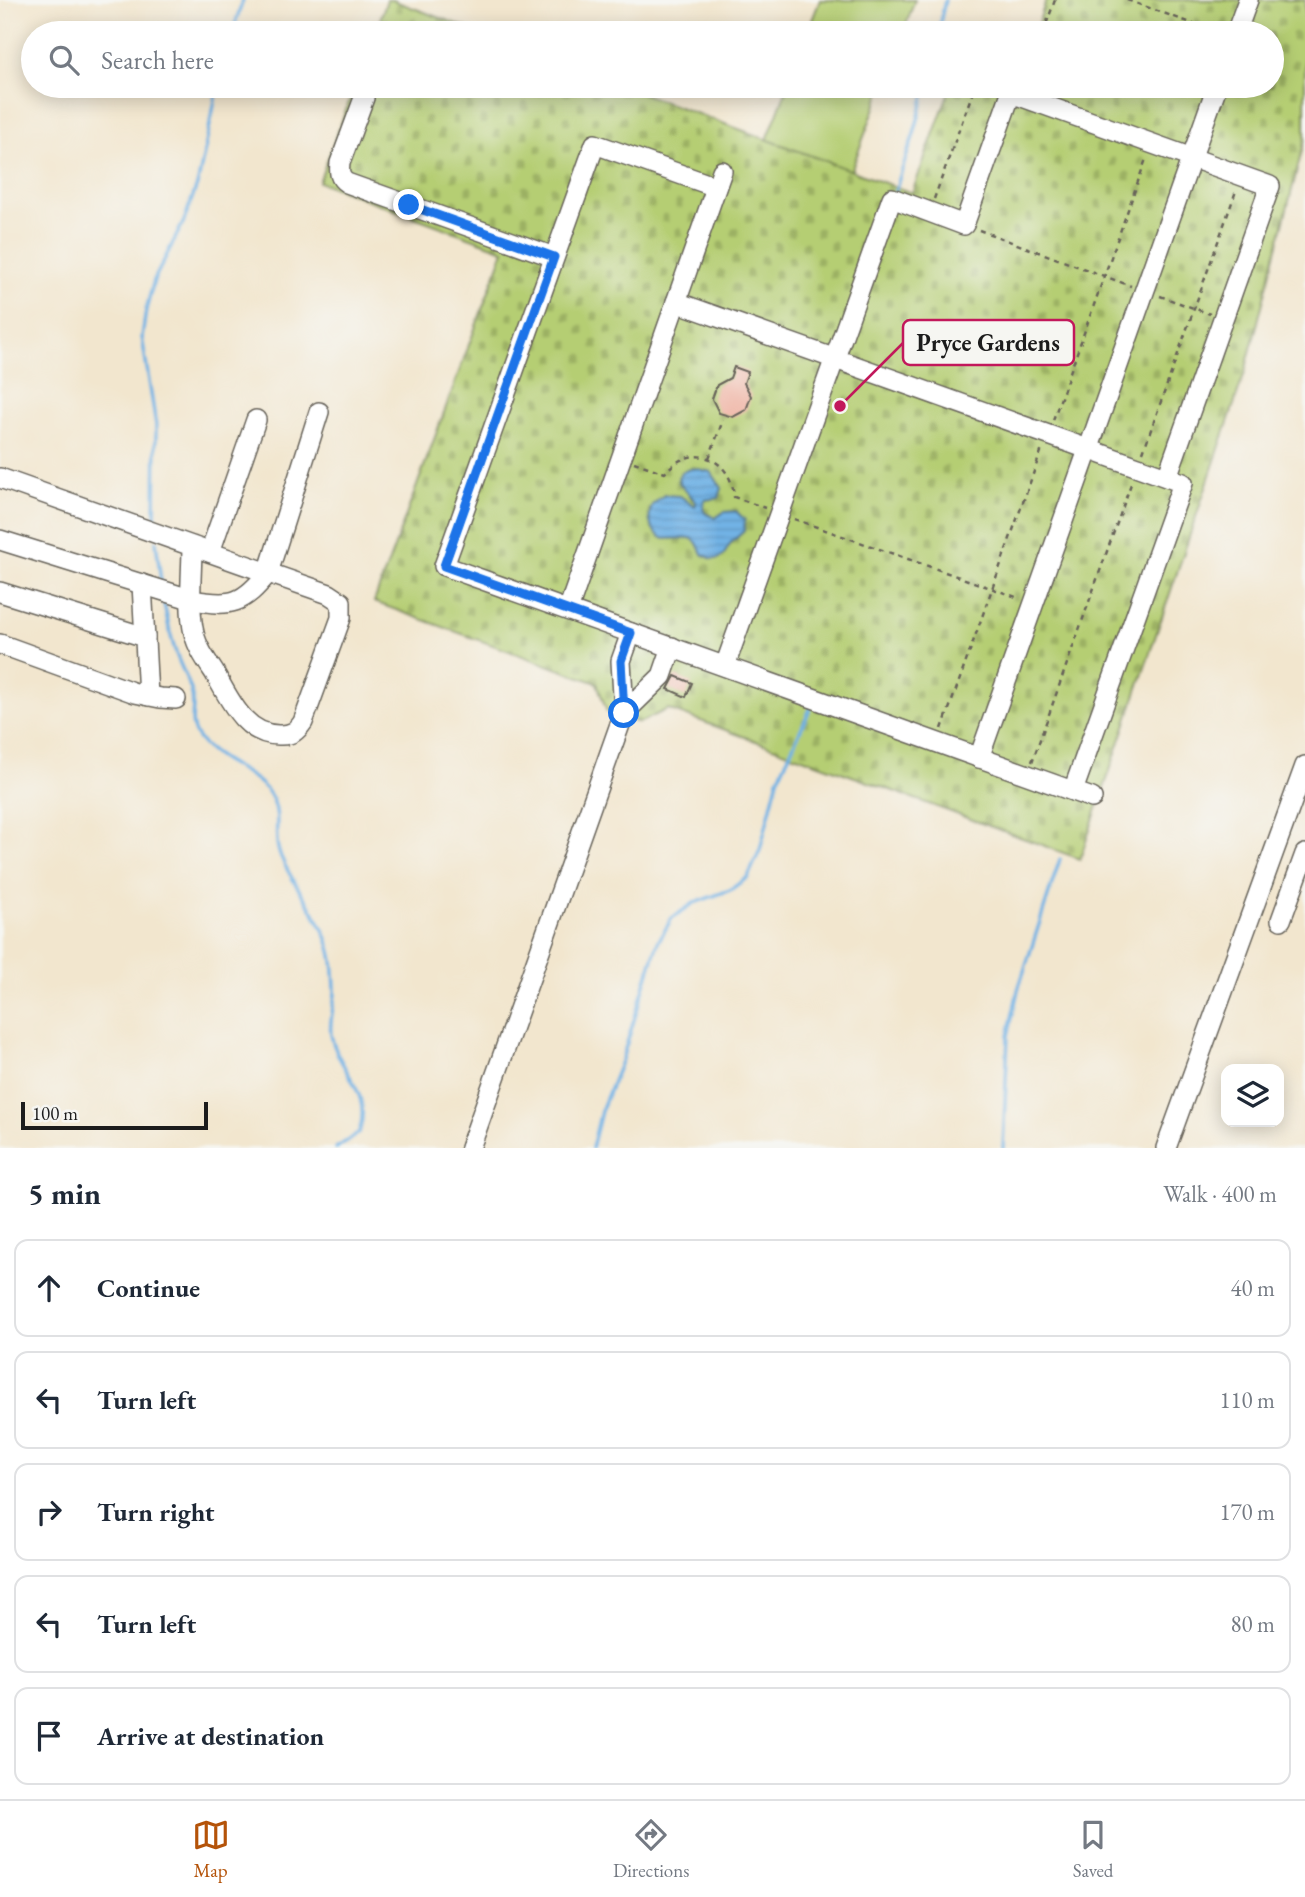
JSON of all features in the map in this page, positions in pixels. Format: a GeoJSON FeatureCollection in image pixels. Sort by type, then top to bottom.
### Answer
{"type":"FeatureCollection","features":[{"type":"Feature","properties":{"kind":"street"},"geometry":{"type":"LineString","coordinates":[[1240,21],[1248,0]]}},
{"type":"Feature","properties":{"kind":"street"},"geometry":{"type":"LineString","coordinates":[[364,98],[340,163],[339,172],[342,179],[554,257]]}},
{"type":"Feature","properties":{"kind":"street"},"geometry":{"type":"LineString","coordinates":[[724,666],[892,198],[964,225],[1009,98]]}},
{"type":"Feature","properties":{"kind":"street"},"geometry":{"type":"LineString","coordinates":[[1025,98],[1270,186],[1167,477]]}},
{"type":"Feature","properties":{"kind":"street"},"geometry":{"type":"LineString","coordinates":[[979,758],[1213,98]]}},
{"type":"Feature","properties":{"kind":"street"},"geometry":{"type":"LineString","coordinates":[[568,610],[719,179],[595,144],[444,566],[1083,794],[1183,483],[676,302]]}},
{"type":"Feature","properties":{"kind":"street"},"geometry":{"type":"LineString","coordinates":[[0,540],[192,600],[232,604],[254,591],[268,573],[319,412]]}},
{"type":"Feature","properties":{"kind":"street"},"geometry":{"type":"LineString","coordinates":[[0,478],[201,549],[268,573],[329,594],[341,602],[341,618],[303,722],[290,734],[267,734],[254,729],[232,703],[193,631],[192,600],[201,549],[256,420]]}},
{"type":"Feature","properties":{"kind":"street"},"geometry":{"type":"LineString","coordinates":[[142,584],[148,696]]}},
{"type":"Feature","properties":{"kind":"street"},"geometry":{"type":"LineString","coordinates":[[0,592],[145,637]]}},
{"type":"Feature","properties":{"kind":"street"},"geometry":{"type":"LineString","coordinates":[[470,1148],[624,713],[621,661],[631,633]]}},
{"type":"Feature","properties":{"kind":"street"},"geometry":{"type":"LineString","coordinates":[[0,644],[148,696],[176,699]]}},
{"type":"Feature","properties":{"kind":"street"},"geometry":{"type":"LineString","coordinates":[[624,713],[662,676],[672,647]]}},
{"type":"Feature","properties":{"kind":"street"},"geometry":{"type":"LineString","coordinates":[[1166,1148],[1305,765]]}},
{"type":"Feature","properties":{"kind":"street"},"geometry":{"type":"LineString","coordinates":[[1281,920],[1305,854]]}},
{"type":"Feature","properties":{"kind":"path"},"geometry":{"type":"LineString","coordinates":[[1047,21],[1055,0]]}},
{"type":"Feature","properties":{"kind":"path"},"geometry":{"type":"LineString","coordinates":[[1127,0],[1186,21]]}},
{"type":"Feature","properties":{"kind":"path"},"geometry":{"type":"LineString","coordinates":[[929,212],[971,98]]}},
{"type":"Feature","properties":{"kind":"path"},"geometry":{"type":"LineString","coordinates":[[964,225],[1223,319]]}},
{"type":"Feature","properties":{"kind":"path"},"geometry":{"type":"LineString","coordinates":[[709,458],[723,420]]}},
{"type":"Feature","properties":{"kind":"path"},"geometry":{"type":"LineString","coordinates":[[621,457],[665,473],[685,458],[709,458],[725,470],[733,488],[734,498],[1034,604]]}},
{"type":"Feature","properties":{"kind":"green space"},"geometry":{"type":"Polygon","coordinates":[[[387,0],[392,0],[449,21],[379,21],[387,0]]]}},
{"type":"Feature","properties":{"kind":"green space"},"geometry":{"type":"Polygon","coordinates":[[[820,0],[915,0],[907,21],[812,21],[820,0]]]}},
{"type":"Feature","properties":{"kind":"green space"},"geometry":{"type":"Polygon","coordinates":[[[1046,0],[1305,0],[1305,139],[1245,372],[1080,859],[668,709],[639,723],[607,712],[597,683],[374,602],[504,250],[319,182],[350,98],[655,98],[912,193],[947,98],[1284,98],[1284,21],[1039,21],[1046,0]]]}},
{"type":"Feature","properties":{"kind":"green space"},"geometry":{"type":"Polygon","coordinates":[[[783,98],[878,98],[851,171],[767,140],[783,98]]]}},
{"type":"Feature","properties":{"kind":"water"},"geometry":{"type":"Polygon","coordinates":[[[694,468],[711,472],[722,488],[719,498],[705,500],[705,513],[715,518],[724,512],[736,511],[745,520],[744,531],[718,559],[702,554],[697,543],[691,538],[664,539],[650,525],[652,505],[664,495],[680,496],[695,506],[696,502],[678,478],[681,472],[694,468]]]}},
{"type":"Feature","properties":{"kind":"building"},"geometry":{"type":"Polygon","coordinates":[[[734,367],[748,372],[744,383],[751,396],[746,410],[733,417],[719,413],[712,399],[717,385],[730,378],[734,367]]]}},
{"type":"Feature","properties":{"kind":"building"},"geometry":{"type":"Polygon","coordinates":[[[675,676],[692,683],[686,697],[668,689],[675,676]]]}},
{"type":"Feature","properties":{"kind":"waterway"},"geometry":{"type":"LineString","coordinates":[[236,21],[243,0]]}},
{"type":"Feature","properties":{"kind":"waterway"},"geometry":{"type":"LineString","coordinates":[[941,21],[945,0]]}},
{"type":"Feature","properties":{"kind":"waterway"},"geometry":{"type":"LineString","coordinates":[[155,525],[156,425],[142,337],[154,280],[184,221],[198,182],[216,98]]}},
{"type":"Feature","properties":{"kind":"waterway"},"geometry":{"type":"LineString","coordinates":[[895,191],[924,98]]}},
{"type":"Feature","properties":{"kind":"waterway"},"geometry":{"type":"LineString","coordinates":[[156,541],[161,582]]}},
{"type":"Feature","properties":{"kind":"waterway"},"geometry":{"type":"LineString","coordinates":[[163,599],[175,649],[193,698],[192,724],[197,737],[220,758],[259,783],[273,800],[279,852],[330,946],[335,989],[331,1035],[362,1105],[359,1133],[336,1148]]}},
{"type":"Feature","properties":{"kind":"waterway"},"geometry":{"type":"LineString","coordinates":[[592,1148],[601,1111],[622,1059],[658,942],[672,918],[694,903],[730,890],[748,877],[760,850],[778,779],[812,705]]}},
{"type":"Feature","properties":{"kind":"waterway"},"geometry":{"type":"LineString","coordinates":[[1003,1148],[1008,1036],[1018,990],[1060,859]]}},
{"type":"Feature","properties":{"kind":"place","name":"Pryce Gardens"},"geometry":{"type":"Point","coordinates":[840,406]}},
{"type":"Feature","properties":{"kind":"route"},"geometry":{"type":"LineString","coordinates":[[409,205],[554,257],[444,566],[631,633],[621,661],[624,713]]}}]}
